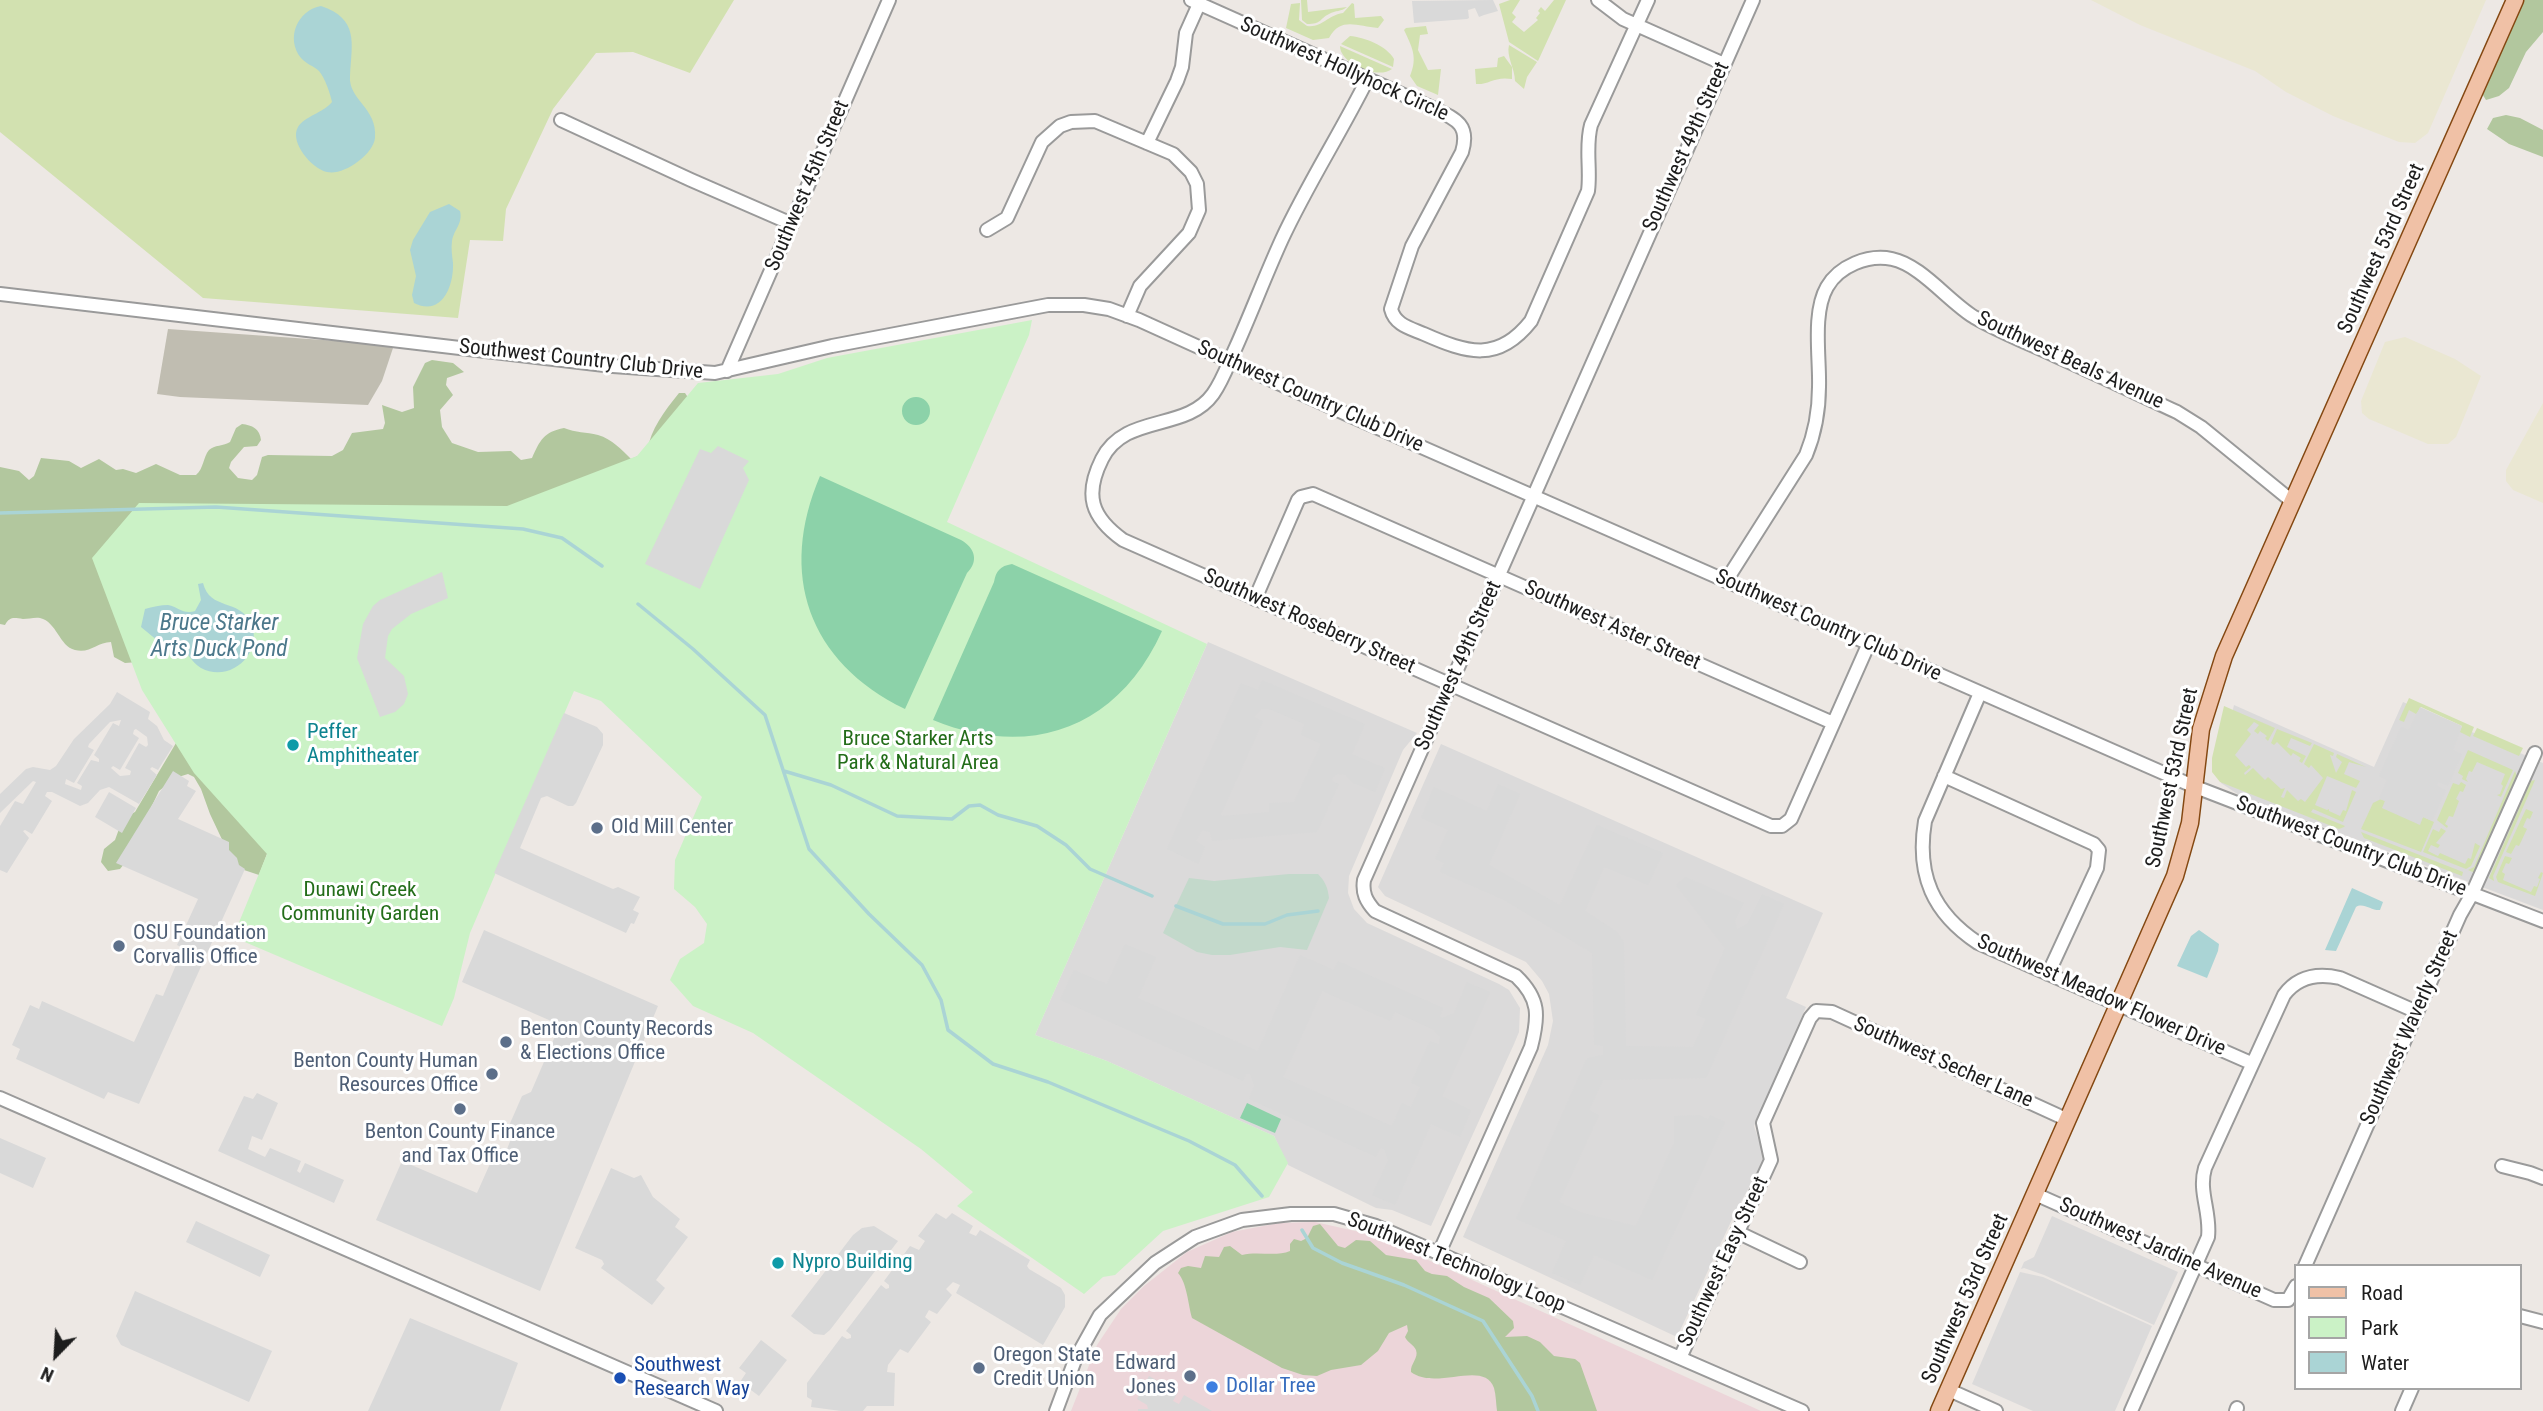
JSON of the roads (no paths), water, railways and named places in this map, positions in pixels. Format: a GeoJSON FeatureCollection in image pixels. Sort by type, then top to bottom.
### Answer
{"type":"FeatureCollection","features":[{"type":"Feature","properties":{"kind":"main road","name":"Southwest 53rd Street"},"geometry":{"type":"LineString","coordinates":[[1939,1411],[2180,863],[2190,823],[2201,729],[2216,679],[2515,0]]}},
{"type":"Feature","properties":{"kind":"street","name":"Southwest 45th Street"},"geometry":{"type":"LineString","coordinates":[[727,371],[889,0]]}},
{"type":"Feature","properties":{"kind":"street"},"geometry":{"type":"LineString","coordinates":[[1598,0],[1623,19],[1724,64]]}},
{"type":"Feature","properties":{"kind":"street","name":"Southwest Hollyhock Circle"},"geometry":{"type":"LineString","coordinates":[[1195,2],[1454,118],[1464,132],[1462,152],[1412,246],[1391,309],[1393,317],[1405,326],[1465,351],[1485,351],[1510,342],[1522,333],[1531,321],[1585,201],[1590,176],[1588,145],[1591,125],[1648,0]]}},
{"type":"Feature","properties":{"kind":"street","name":"Southwest 49th Street"},"geometry":{"type":"LineString","coordinates":[[1439,1253],[1531,1047],[1537,1015],[1531,994],[1516,976],[1375,911],[1364,894],[1364,880],[1753,0]]}},
{"type":"Feature","properties":{"kind":"street"},"geometry":{"type":"LineString","coordinates":[[1147,143],[1182,67],[1186,33],[1195,2]]}},
{"type":"Feature","properties":{"kind":"street","name":"Southwest Roseberry Street"},"geometry":{"type":"LineString","coordinates":[[1367,80],[1286,231],[1230,361],[1212,395],[1199,409],[1134,429],[1118,438],[1104,456],[1095,477],[1094,504],[1104,525],[1124,540],[1771,826],[1782,826],[1791,819],[1869,643]]}},
{"type":"Feature","properties":{"kind":"street"},"geometry":{"type":"LineString","coordinates":[[561,120],[792,224]]}},
{"type":"Feature","properties":{"kind":"street"},"geometry":{"type":"LineString","coordinates":[[987,230],[1007,218],[1042,142],[1060,126],[1071,122],[1095,121],[1173,154],[1191,172],[1197,184],[1199,210],[1189,233],[1140,286],[1127,316]]}},
{"type":"Feature","properties":{"kind":"street","name":"Southwest Beals Avenue"},"geometry":{"type":"LineString","coordinates":[[1726,581],[1806,455],[1812,441],[1819,404],[1819,315],[1822,299],[1837,275],[1849,266],[1872,259],[1892,259],[1909,265],[1975,317],[2177,412],[2201,427],[2293,502]]}},
{"type":"Feature","properties":{"kind":"street","name":"Southwest Country Club Drive"},"geometry":{"type":"LineString","coordinates":[[0,294],[613,366],[696,373],[727,371],[832,346],[1048,305],[1084,305],[1127,316],[2193,786],[2543,921]]}},
{"type":"Feature","properties":{"kind":"street","name":"Southwest Aster Street"},"geometry":{"type":"LineString","coordinates":[[1255,598],[1298,500],[1313,494],[1833,723]]}},
{"type":"Feature","properties":{"kind":"street","name":"Southwest Meadow Flower Drive"},"geometry":{"type":"LineString","coordinates":[[1980,693],[1925,821],[1922,840],[1925,873],[1930,891],[1945,914],[1963,933],[1978,943],[2251,1063]]}},
{"type":"Feature","properties":{"kind":"street","name":"Southwest Waverly Street"},"geometry":{"type":"LineString","coordinates":[[2306,1264],[2460,915],[2535,753]]}},
{"type":"Feature","properties":{"kind":"street"},"geometry":{"type":"LineString","coordinates":[[1944,776],[2094,844],[2099,850],[2097,868],[2048,974]]}},
{"type":"Feature","properties":{"kind":"street"},"geometry":{"type":"LineString","coordinates":[[2131,1411],[2207,1237],[2209,1223],[2202,1193],[2205,1167],[2284,995],[2290,987],[2307,977],[2328,975],[2417,1012]]}},
{"type":"Feature","properties":{"kind":"street","name":"Southwest Secher Lane"},"geometry":{"type":"LineString","coordinates":[[1816,1012],[1832,1012],[2068,1120]]}},
{"type":"Feature","properties":{"kind":"street","name":"Southwest Easy Street"},"geometry":{"type":"LineString","coordinates":[[1680,1358],[1771,1160],[1763,1123],[1810,1018],[1816,1012]]}},
{"type":"Feature","properties":{"kind":"street"},"geometry":{"type":"LineString","coordinates":[[0,1098],[716,1411]]}},
{"type":"Feature","properties":{"kind":"street"},"geometry":{"type":"LineString","coordinates":[[2502,1166],[2530,1172],[2543,1178]]}},
{"type":"Feature","properties":{"kind":"street","name":"Southwest Jardine Avenue"},"geometry":{"type":"LineString","coordinates":[[2035,1194],[2274,1300],[2285,1302],[2294,1290]]}},
{"type":"Feature","properties":{"kind":"street","name":"Southwest Technology Loop"},"geometry":{"type":"LineString","coordinates":[[1056,1411],[1075,1360],[1100,1315],[1155,1263],[1195,1237],[1242,1220],[1291,1214],[1334,1214],[1376,1226],[1802,1411]]}},
{"type":"Feature","properties":{"kind":"street"},"geometry":{"type":"LineString","coordinates":[[1737,1232],[1800,1262]]}},
{"type":"Feature","properties":{"kind":"street"},"geometry":{"type":"LineString","coordinates":[[2522,1317],[2543,1322]]}},
{"type":"Feature","properties":{"kind":"street"},"geometry":{"type":"LineString","coordinates":[[1949,1390],[1996,1411]]}},
{"type":"Feature","properties":{"kind":"street"},"geometry":{"type":"LineString","coordinates":[[2402,1411],[2411,1390]]}},
{"type":"Feature","properties":{"kind":"water"},"geometry":{"type":"Polygon","coordinates":[[[321,6],[333,11],[347,25],[352,42],[350,76],[353,92],[368,112],[375,128],[375,138],[369,151],[356,163],[334,172],[321,170],[309,160],[299,147],[296,133],[301,123],[332,102],[321,74],[301,58],[294,42],[296,26],[300,19],[321,6]]]}},
{"type":"Feature","properties":{"kind":"water"},"geometry":{"type":"Polygon","coordinates":[[[449,204],[460,211],[461,216],[452,241],[451,281],[444,297],[438,303],[423,306],[414,303],[412,295],[416,276],[410,250],[430,212],[449,204]]]}},
{"type":"Feature","properties":{"kind":"water","name":"Bruce Starker Arts Duck Pond"},"geometry":{"type":"Polygon","coordinates":[[[203,583],[212,598],[246,615],[254,634],[249,655],[233,669],[223,672],[201,668],[180,643],[158,641],[141,627],[145,609],[168,605],[184,611],[195,611],[201,600],[198,584],[203,583]]]}},
{"type":"Feature","properties":{"kind":"water"},"geometry":{"type":"Polygon","coordinates":[[[2352,888],[2383,902],[2380,910],[2356,907],[2336,951],[2325,950],[2352,888]]]}},
{"type":"Feature","properties":{"kind":"water"},"geometry":{"type":"Polygon","coordinates":[[[2199,930],[2219,944],[2207,978],[2177,966],[2191,936],[2199,930]]]}},
{"type":"Feature","properties":{"kind":"waterway"},"geometry":{"type":"LineString","coordinates":[[0,513],[216,507],[523,529],[562,538],[602,566]]}},
{"type":"Feature","properties":{"kind":"waterway"},"geometry":{"type":"LineString","coordinates":[[638,604],[693,649],[765,715],[809,849],[869,914],[922,965],[941,1000],[948,1030],[993,1064],[1048,1082],[1189,1141],[1235,1165],[1262,1196]]}},
{"type":"Feature","properties":{"kind":"waterway"},"geometry":{"type":"LineString","coordinates":[[784,771],[831,785],[897,816],[952,819],[969,806],[980,805],[998,815],[1037,826],[1066,845],[1090,869],[1152,896]]}},
{"type":"Feature","properties":{"kind":"waterway"},"geometry":{"type":"LineString","coordinates":[[1176,906],[1223,924],[1265,924],[1287,915],[1318,911]]}},
{"type":"Feature","properties":{"kind":"waterway"},"geometry":{"type":"LineString","coordinates":[[1302,1230],[1313,1248],[1342,1263],[1404,1285],[1483,1321],[1532,1396],[1538,1411]]}},
{"type":"Feature","properties":{"kind":"place","name":"Peffer Amphitheater"},"geometry":{"type":"Point","coordinates":[293,745]}},
{"type":"Feature","properties":{"kind":"place","name":"Old Mill Center"},"geometry":{"type":"Point","coordinates":[597,828]}},
{"type":"Feature","properties":{"kind":"place","name":"OSU Foundation Corvallis Office"},"geometry":{"type":"Point","coordinates":[119,946]}},
{"type":"Feature","properties":{"kind":"place","name":"Benton County Records & Elections Office"},"geometry":{"type":"Point","coordinates":[506,1042]}},
{"type":"Feature","properties":{"kind":"place","name":"Benton County Human Resources Office"},"geometry":{"type":"Point","coordinates":[492,1074]}},
{"type":"Feature","properties":{"kind":"place","name":"Benton County Finance and Tax Office"},"geometry":{"type":"Point","coordinates":[460,1109]}},
{"type":"Feature","properties":{"kind":"place","name":"Nypro Building"},"geometry":{"type":"Point","coordinates":[778,1263]}},
{"type":"Feature","properties":{"kind":"place","name":"Oregon State Credit Union"},"geometry":{"type":"Point","coordinates":[979,1368]}},
{"type":"Feature","properties":{"kind":"place","name":"Edward Jones"},"geometry":{"type":"Point","coordinates":[1190,1376]}},
{"type":"Feature","properties":{"kind":"place","name":"Southwest Research Way"},"geometry":{"type":"Point","coordinates":[620,1378]}},
{"type":"Feature","properties":{"kind":"place","name":"Dollar Tree"},"geometry":{"type":"Point","coordinates":[1212,1387]}},
{"type":"Feature","properties":{"kind":"park label","name":"Bruce Starker Arts Park & Natural Area"},"geometry":{"type":"Point","coordinates":[918,752]}},
{"type":"Feature","properties":{"kind":"park label","name":"Dunawi Creek Community Garden"},"geometry":{"type":"Point","coordinates":[360,903]}}]}
